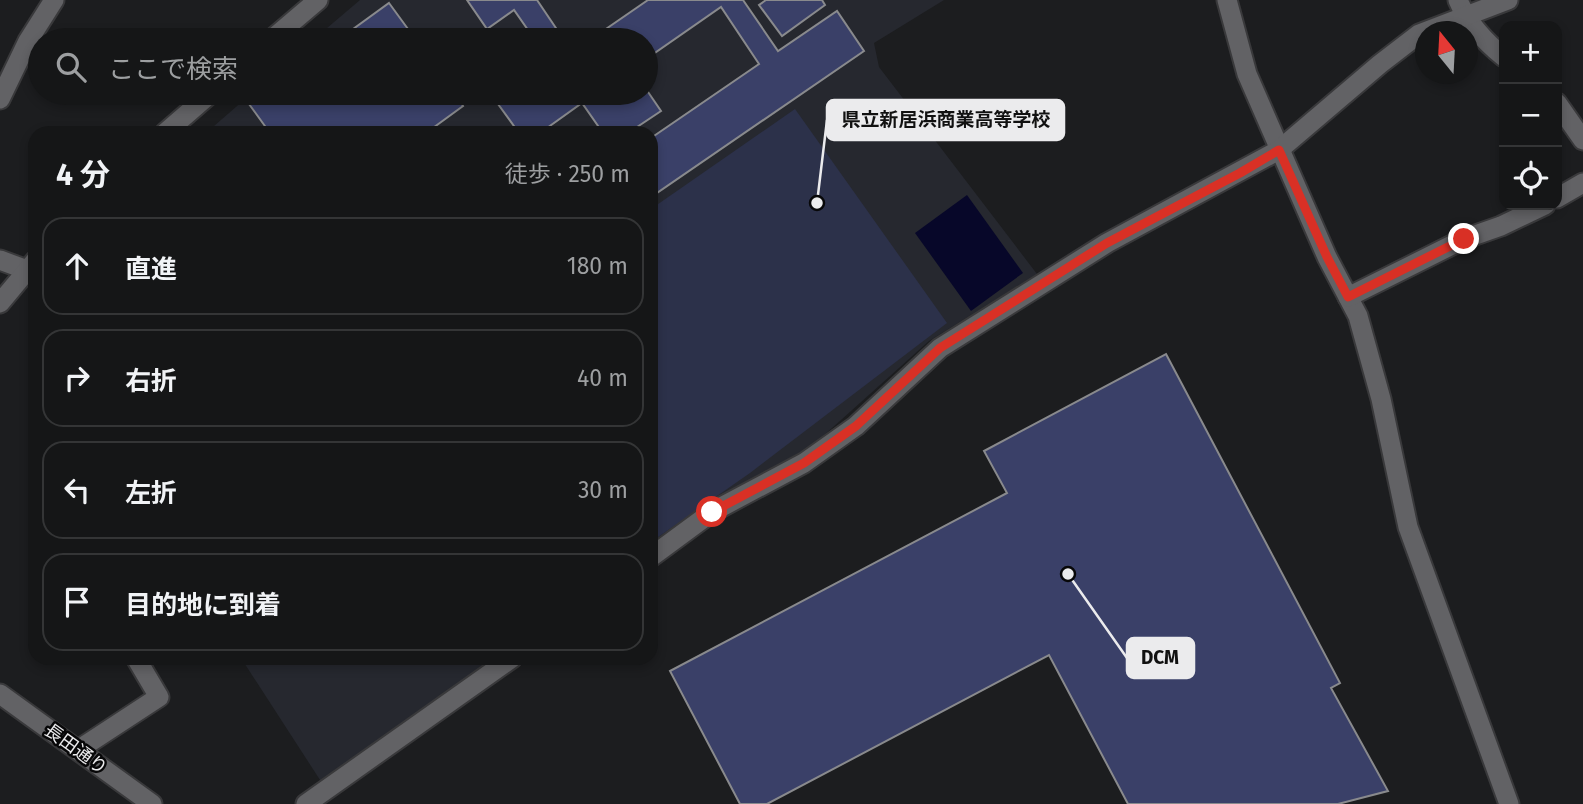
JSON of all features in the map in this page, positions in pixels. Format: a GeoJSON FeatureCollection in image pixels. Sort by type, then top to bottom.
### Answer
{"type":"FeatureCollection","features":[{"type":"Feature","properties":{"kind":"street"},"geometry":{"type":"LineString","coordinates":[[36,28],[54,0]]}},
{"type":"Feature","properties":{"kind":"street"},"geometry":{"type":"LineString","coordinates":[[285,28],[318,0]]}},
{"type":"Feature","properties":{"kind":"street"},"geometry":{"type":"LineString","coordinates":[[1227,0],[1247,74],[1327,257],[1358,316],[1381,399],[1408,527],[1508,804]]}},
{"type":"Feature","properties":{"kind":"street"},"geometry":{"type":"LineString","coordinates":[[658,552],[712,512],[804,463],[856,426],[940,348],[1107,243],[1279,150],[1419,34],[1462,9],[1508,0]]}},
{"type":"Feature","properties":{"kind":"street"},"geometry":{"type":"LineString","coordinates":[[1462,9],[1487,44],[1499,53]]}},
{"type":"Feature","properties":{"kind":"street"},"geometry":{"type":"LineString","coordinates":[[0,99],[28,41]]}},
{"type":"Feature","properties":{"kind":"street"},"geometry":{"type":"LineString","coordinates":[[173,126],[197,105]]}},
{"type":"Feature","properties":{"kind":"street"},"geometry":{"type":"LineString","coordinates":[[1562,110],[1583,140]]}},
{"type":"Feature","properties":{"kind":"street"},"geometry":{"type":"LineString","coordinates":[[1562,195],[1583,183]]}},
{"type":"Feature","properties":{"kind":"street"},"geometry":{"type":"LineString","coordinates":[[1348,297],[1464,239],[1535,210]]}},
{"type":"Feature","properties":{"kind":"street"},"geometry":{"type":"LineString","coordinates":[[0,260],[28,265]]}},
{"type":"Feature","properties":{"kind":"street"},"geometry":{"type":"LineString","coordinates":[[0,303],[28,269]]}},
{"type":"Feature","properties":{"kind":"street"},"geometry":{"type":"LineString","coordinates":[[78,750],[159,697],[140,665]]}},
{"type":"Feature","properties":{"kind":"street"},"geometry":{"type":"LineString","coordinates":[[306,804],[502,665]]}},
{"type":"Feature","properties":{"kind":"street","name":"長田通り"},"geometry":{"type":"LineString","coordinates":[[0,694],[152,804]]}},
{"type":"Feature","properties":{"kind":"shaded area"},"geometry":{"type":"Polygon","coordinates":[[[360,0],[944,0],[874,43],[879,67],[1037,274],[929,341],[812,446],[712,500],[658,539],[658,126],[214,126],[238,105],[658,105],[658,28],[327,28],[360,0]]]}},
{"type":"Feature","properties":{"kind":"shaded area"},"geometry":{"type":"Polygon","coordinates":[[[795,109],[947,323],[750,473],[658,537],[658,204],[795,109]]]}},
{"type":"Feature","properties":{"kind":"shaded area"},"geometry":{"type":"Polygon","coordinates":[[[967,195],[1023,273],[971,311],[915,233],[967,195]]]}},
{"type":"Feature","properties":{"kind":"shaded area"},"geometry":{"type":"Polygon","coordinates":[[[246,665],[484,665],[322,783],[246,665]]]}},
{"type":"Feature","properties":{"kind":"building"},"geometry":{"type":"Polygon","coordinates":[[[467,0],[537,0],[556,28],[527,28],[514,10],[486,28],[467,0]]]}},
{"type":"Feature","properties":{"kind":"building"},"geometry":{"type":"Polygon","coordinates":[[[648,0],[743,0],[778,51],[837,11],[864,51],[658,192],[658,133],[759,64],[721,7],[658,51],[658,28],[607,28],[648,0]]]}},
{"type":"Feature","properties":{"kind":"building"},"geometry":{"type":"Polygon","coordinates":[[[766,0],[822,0],[825,5],[782,36],[759,5],[766,0]]]}},
{"type":"Feature","properties":{"kind":"building"},"geometry":{"type":"Polygon","coordinates":[[[389,3],[407,28],[355,28],[389,3]]]}},
{"type":"Feature","properties":{"kind":"building"},"geometry":{"type":"Polygon","coordinates":[[[250,105],[463,106],[436,126],[265,126],[250,105]]]}},
{"type":"Feature","properties":{"kind":"building"},"geometry":{"type":"Polygon","coordinates":[[[499,105],[579,105],[550,126],[514,126],[499,105]]]}},
{"type":"Feature","properties":{"kind":"building"},"geometry":{"type":"Polygon","coordinates":[[[583,105],[657,105],[661,111],[638,126],[598,126],[583,105]]]}},
{"type":"Feature","properties":{"kind":"building"},"geometry":{"type":"Polygon","coordinates":[[[1166,354],[1340,683],[1331,688],[1388,791],[1338,804],[1128,804],[1049,655],[767,804],[740,804],[670,671],[1007,493],[984,451],[1166,354]]]}},
{"type":"Feature","properties":{"kind":"place","name":"県立新居浜商業高等学校"},"geometry":{"type":"Point","coordinates":[817,203]}},
{"type":"Feature","properties":{"kind":"place","name":"DCM"},"geometry":{"type":"Point","coordinates":[1068,574]}},
{"type":"Feature","properties":{"kind":"route"},"geometry":{"type":"LineString","coordinates":[[712,512],[804,463],[856,426],[940,348],[1107,243],[1279,150],[1348,297],[1464,239]]}}]}
